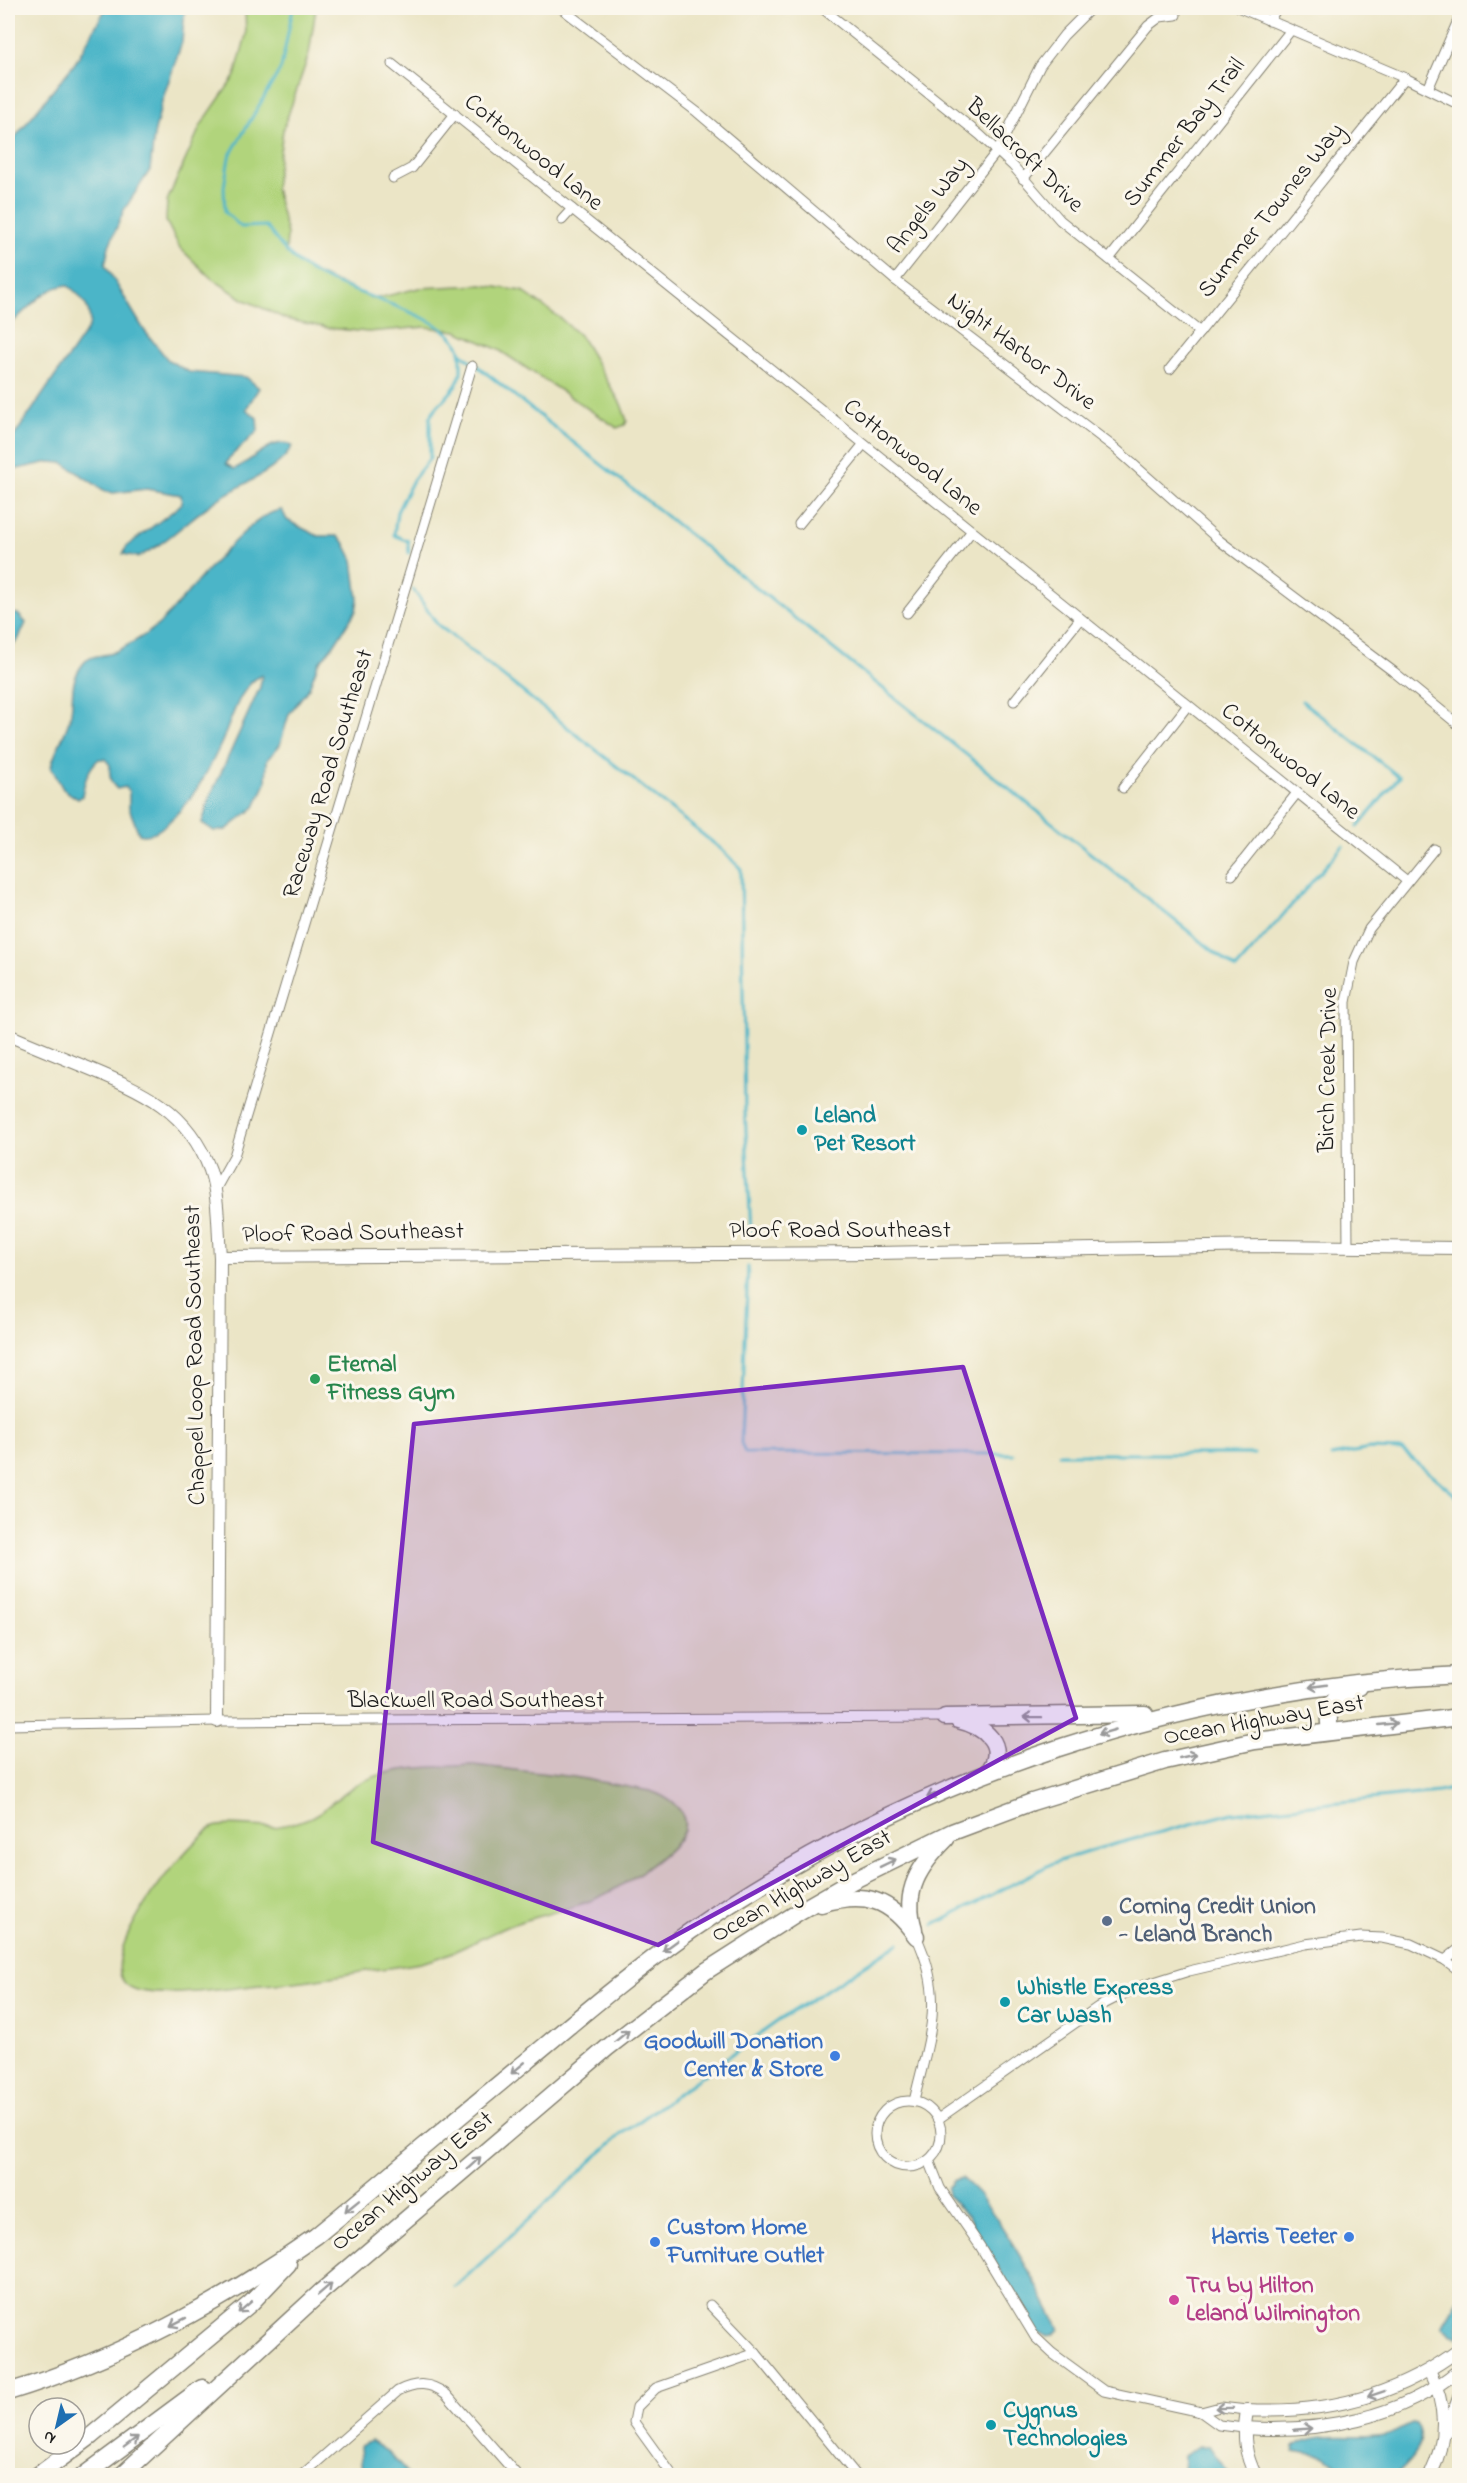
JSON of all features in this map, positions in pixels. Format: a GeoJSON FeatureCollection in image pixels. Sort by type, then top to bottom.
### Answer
{"type":"FeatureCollection","features":[{"type":"Feature","properties":{"kind":"highway","name":"Ocean Highway East"},"geometry":{"type":"LineString","coordinates":[[316,2236],[622,1982],[695,1928],[823,1850],[911,1805],[989,1771],[1079,1740],[1176,1713],[1293,1690],[1376,1680],[1460,1675]]}},
{"type":"Feature","properties":{"kind":"highway"},"geometry":{"type":"LineString","coordinates":[[1330,1731],[1328,1716],[1335,1698],[1376,1680]]}},
{"type":"Feature","properties":{"kind":"highway"},"geometry":{"type":"LineString","coordinates":[[945,1717],[1176,1713]]}},
{"type":"Feature","properties":{"kind":"highway"},"geometry":{"type":"LineString","coordinates":[[945,1717],[976,1726],[994,1741],[997,1755],[989,1771]]}},
{"type":"Feature","properties":{"kind":"highway","name":"Ocean Highway East"},"geometry":{"type":"LineString","coordinates":[[282,2328],[607,2048],[706,1971],[852,1881],[952,1832],[1032,1803],[1165,1761],[1255,1741],[1460,1717]]}},
{"type":"Feature","properties":{"kind":"highway"},"geometry":{"type":"LineString","coordinates":[[916,1936],[910,1918],[912,1884],[922,1866],[952,1832]]}},
{"type":"Feature","properties":{"kind":"highway"},"geometry":{"type":"LineString","coordinates":[[800,1911],[830,1902],[865,1898],[883,1903],[896,1911],[916,1936]]}},
{"type":"Feature","properties":{"kind":"highway"},"geometry":{"type":"LineString","coordinates":[[8,2391],[84,2365],[163,2330],[234,2292],[316,2236]]}},
{"type":"Feature","properties":{"kind":"highway"},"geometry":{"type":"LineString","coordinates":[[37,2475],[91,2436],[251,2303],[316,2236]]}},
{"type":"Feature","properties":{"kind":"highway"},"geometry":{"type":"LineString","coordinates":[[83,2475],[126,2446],[282,2328]]}},
{"type":"Feature","properties":{"kind":"highway"},"geometry":{"type":"LineString","coordinates":[[122,2475],[282,2328]]}},
{"type":"Feature","properties":{"kind":"street","name":"Night Harbor Drive"},"geometry":{"type":"LineString","coordinates":[[561,8],[697,112],[895,280],[1086,426],[1220,541],[1394,672],[1460,726]]}},
{"type":"Feature","properties":{"kind":"street","name":"Bellacroft Drive"},"geometry":{"type":"LineString","coordinates":[[822,8],[998,150],[1048,209],[1200,332]]}},
{"type":"Feature","properties":{"kind":"street","name":"Angels Way"},"geometry":{"type":"LineString","coordinates":[[895,280],[998,150],[1040,66],[1064,35],[1091,8]]}},
{"type":"Feature","properties":{"kind":"street"},"geometry":{"type":"LineString","coordinates":[[1240,8],[1405,78],[1460,105]]}},
{"type":"Feature","properties":{"kind":"street"},"geometry":{"type":"LineString","coordinates":[[1269,21],[1277,8]]}},
{"type":"Feature","properties":{"kind":"street"},"geometry":{"type":"LineString","coordinates":[[1023,178],[1148,26],[1160,17],[1176,15]]}},
{"type":"Feature","properties":{"kind":"street"},"geometry":{"type":"LineString","coordinates":[[1428,89],[1460,16]]}},
{"type":"Feature","properties":{"kind":"street","name":"Summer Bay Trail"},"geometry":{"type":"LineString","coordinates":[[1109,259],[1291,30]]}},
{"type":"Feature","properties":{"kind":"street","name":"Cottonwood Lane"},"geometry":{"type":"LineString","coordinates":[[392,64],[1407,881]]}},
{"type":"Feature","properties":{"kind":"street","name":"Summer Townes Way"},"geometry":{"type":"LineString","coordinates":[[1170,369],[1405,78]]}},
{"type":"Feature","properties":{"kind":"street"},"geometry":{"type":"LineString","coordinates":[[393,178],[412,168],[455,114]]}},
{"type":"Feature","properties":{"kind":"street"},"geometry":{"type":"LineString","coordinates":[[562,220],[572,209]]}},
{"type":"Feature","properties":{"kind":"street","name":"Raceway Road Southeast"},"geometry":{"type":"LineString","coordinates":[[214,1190],[234,1156],[472,366]]}},
{"type":"Feature","properties":{"kind":"street"},"geometry":{"type":"LineString","coordinates":[[799,524],[863,445]]}},
{"type":"Feature","properties":{"kind":"street"},"geometry":{"type":"LineString","coordinates":[[907,613],[971,532]]}},
{"type":"Feature","properties":{"kind":"street"},"geometry":{"type":"LineString","coordinates":[[1014,701],[1080,619]]}},
{"type":"Feature","properties":{"kind":"street"},"geometry":{"type":"LineString","coordinates":[[1123,788],[1188,705]]}},
{"type":"Feature","properties":{"kind":"street"},"geometry":{"type":"LineString","coordinates":[[1232,874],[1297,793]]}},
{"type":"Feature","properties":{"kind":"street","name":"Birch Creek Drive"},"geometry":{"type":"LineString","coordinates":[[1348,1247],[1346,1028],[1349,980],[1358,953],[1370,929],[1434,849]]}},
{"type":"Feature","properties":{"kind":"street","name":"Chappel Loop Road Southeast"},"geometry":{"type":"LineString","coordinates":[[8,1035],[155,1098],[178,1118],[194,1140],[210,1170],[220,1257],[218,1721]]}},
{"type":"Feature","properties":{"kind":"street","name":"Ploof Road Southeast"},"geometry":{"type":"LineString","coordinates":[[220,1257],[1348,1247],[1460,1248]]}},
{"type":"Feature","properties":{"kind":"street","name":"Blackwell Road Southeast"},"geometry":{"type":"LineString","coordinates":[[8,1725],[218,1721],[945,1717]]}},
{"type":"Feature","properties":{"kind":"street"},"geometry":{"type":"LineString","coordinates":[[914,2101],[930,2032],[934,1999],[929,1967],[916,1936]]}},
{"type":"Feature","properties":{"kind":"street"},"geometry":{"type":"LineString","coordinates":[[938,2119],[1079,2019],[1115,1998],[1162,1978],[1256,1954],[1346,1937],[1398,1941],[1446,1960],[1460,1971]]}},
{"type":"Feature","properties":{"kind":"street"},"geometry":{"type":"LineString","coordinates":[[1446,1960],[1460,1948]]}},
{"type":"Feature","properties":{"kind":"street"},"geometry":{"type":"LineString","coordinates":[[902,2101],[914,2101],[932,2110],[938,2119],[941,2140],[930,2160],[916,2167],[904,2167],[889,2162],[881,2154],[875,2141],[874,2130],[882,2112],[902,2101]]}},
{"type":"Feature","properties":{"kind":"street"},"geometry":{"type":"LineString","coordinates":[[930,2160],[940,2188],[980,2246],[1035,2337],[1104,2391],[1201,2412],[1219,2425],[1298,2429],[1338,2424],[1392,2408],[1437,2387],[1460,2369]]}},
{"type":"Feature","properties":{"kind":"street"},"geometry":{"type":"LineString","coordinates":[[710,2305],[756,2353],[857,2475]]}},
{"type":"Feature","properties":{"kind":"street"},"geometry":{"type":"LineString","coordinates":[[1201,2412],[1220,2407],[1247,2410],[1300,2410],[1345,2403],[1400,2385],[1429,2370],[1460,2349]]}},
{"type":"Feature","properties":{"kind":"street"},"geometry":{"type":"LineString","coordinates":[[673,2475],[634,2422],[637,2407],[656,2388],[756,2353]]}},
{"type":"Feature","properties":{"kind":"street"},"geometry":{"type":"LineString","coordinates":[[1429,2370],[1437,2387],[1444,2438]]}},
{"type":"Feature","properties":{"kind":"street"},"geometry":{"type":"LineString","coordinates":[[301,2475],[398,2391],[416,2384],[433,2386],[446,2394],[518,2475]]}},
{"type":"Feature","properties":{"kind":"street"},"geometry":{"type":"LineString","coordinates":[[1430,2475],[1460,2395]]}},
{"type":"Feature","properties":{"kind":"street"},"geometry":{"type":"LineString","coordinates":[[1247,2410],[1244,2428],[1247,2457],[1256,2475]]}},
{"type":"Feature","properties":{"kind":"highlighted area"},"geometry":{"type":"Polygon","coordinates":[[[963,1367],[1076,1718],[658,1945],[373,1842],[414,1424],[963,1367]]]}},
{"type":"Feature","properties":{"kind":"green space"},"geometry":{"type":"Polygon","coordinates":[[[245,8],[316,8],[309,54],[283,130],[275,188],[287,234],[286,253],[308,270],[374,299],[419,288],[482,285],[522,291],[560,318],[581,337],[621,404],[627,421],[625,425],[617,428],[499,350],[457,331],[425,327],[368,332],[328,328],[286,319],[243,299],[211,278],[180,248],[166,221],[167,201],[201,125],[235,76],[246,35],[245,8]]]}},
{"type":"Feature","properties":{"kind":"green space"},"geometry":{"type":"Polygon","coordinates":[[[473,1765],[574,1777],[650,1791],[674,1804],[683,1815],[684,1829],[680,1838],[660,1858],[606,1894],[506,1927],[458,1950],[428,1961],[303,1981],[176,1993],[159,1993],[132,1988],[121,1975],[121,1956],[129,1932],[144,1905],[182,1856],[212,1828],[233,1825],[274,1827],[301,1821],[322,1811],[346,1791],[381,1775],[411,1769],[473,1765]]]}},
{"type":"Feature","properties":{"kind":"water"},"geometry":{"type":"Polygon","coordinates":[[[106,8],[185,8],[182,42],[162,101],[154,135],[150,170],[124,210],[109,246],[105,265],[144,330],[168,360],[189,372],[246,377],[259,388],[246,409],[257,418],[258,431],[229,458],[226,464],[234,469],[270,446],[285,443],[292,446],[279,463],[217,500],[159,545],[138,557],[123,554],[127,546],[177,508],[182,503],[181,495],[146,489],[113,493],[105,491],[63,463],[49,462],[13,470],[8,464],[8,445],[89,327],[90,320],[85,303],[67,285],[42,296],[8,326],[8,177],[12,141],[75,63],[106,8]]]}},
{"type":"Feature","properties":{"kind":"water"},"geometry":{"type":"Polygon","coordinates":[[[282,510],[287,520],[298,526],[318,536],[337,536],[344,542],[353,560],[358,599],[356,611],[334,645],[318,664],[309,688],[289,714],[280,745],[267,760],[266,783],[255,807],[226,830],[214,831],[202,823],[209,799],[260,687],[262,675],[247,687],[242,695],[204,778],[182,809],[155,832],[146,835],[139,834],[129,808],[129,791],[125,787],[117,789],[115,787],[110,778],[110,765],[105,759],[99,759],[89,771],[82,796],[78,799],[63,789],[51,767],[71,716],[73,687],[83,664],[93,657],[118,650],[154,628],[235,540],[268,514],[282,510]]]}},
{"type":"Feature","properties":{"kind":"water"},"geometry":{"type":"Polygon","coordinates":[[[8,613],[18,614],[26,623],[18,640],[8,649],[8,613]]]}},
{"type":"Feature","properties":{"kind":"water"},"geometry":{"type":"Polygon","coordinates":[[[962,2178],[987,2206],[1015,2248],[1059,2329],[1054,2334],[1046,2336],[1036,2332],[968,2217],[948,2196],[947,2188],[954,2180],[962,2178]]]}},
{"type":"Feature","properties":{"kind":"water"},"geometry":{"type":"Polygon","coordinates":[[[1459,2298],[1459,2336],[1453,2335],[1442,2326],[1459,2298]]]}},
{"type":"Feature","properties":{"kind":"water"},"geometry":{"type":"Polygon","coordinates":[[[1411,2423],[1415,2424],[1418,2431],[1416,2452],[1395,2475],[1351,2475],[1325,2456],[1294,2451],[1293,2447],[1314,2438],[1388,2434],[1411,2423]]]}},
{"type":"Feature","properties":{"kind":"water"},"geometry":{"type":"Polygon","coordinates":[[[371,2441],[388,2452],[409,2475],[362,2475],[360,2446],[371,2441]]]}},
{"type":"Feature","properties":{"kind":"water"},"geometry":{"type":"Polygon","coordinates":[[[1199,2446],[1209,2446],[1230,2475],[1183,2475],[1184,2456],[1199,2446]]]}},
{"type":"Feature","properties":{"kind":"waterway"},"geometry":{"type":"LineString","coordinates":[[293,8],[281,68],[229,157],[224,187],[225,212],[241,227],[266,226],[289,255],[307,269],[323,278],[432,323],[448,333],[458,345],[461,358],[459,379],[430,417],[430,458],[413,480],[397,512],[394,535],[408,541],[409,553]]}},
{"type":"Feature","properties":{"kind":"waterway"},"geometry":{"type":"LineString","coordinates":[[461,353],[1236,969],[1343,846]]}},
{"type":"Feature","properties":{"kind":"waterway"},"geometry":{"type":"LineString","coordinates":[[413,589],[437,624],[721,849],[741,869],[745,1111],[751,1234]]}},
{"type":"Feature","properties":{"kind":"waterway"},"geometry":{"type":"LineString","coordinates":[[1302,701],[1399,777],[1358,827]]}},
{"type":"Feature","properties":{"kind":"waterway"},"geometry":{"type":"LineString","coordinates":[[748,1267],[741,1443],[745,1453],[1013,1454]]}},
{"type":"Feature","properties":{"kind":"waterway"},"geometry":{"type":"LineString","coordinates":[[1331,1456],[1370,1449],[1402,1450],[1460,1499]]}},
{"type":"Feature","properties":{"kind":"waterway"},"geometry":{"type":"LineString","coordinates":[[1059,1454],[1254,1454]]}},
{"type":"Feature","properties":{"kind":"waterway"},"geometry":{"type":"LineString","coordinates":[[934,1925],[1053,1863],[1100,1848],[1233,1813],[1438,1792],[1460,1787]]}},
{"type":"Feature","properties":{"kind":"waterway"},"geometry":{"type":"LineString","coordinates":[[455,2287],[619,2136],[778,2021],[899,1943]]}},
{"type":"Feature","properties":{"kind":"place","name":"Leland Pet Resort"},"geometry":{"type":"Point","coordinates":[802,1130]}},
{"type":"Feature","properties":{"kind":"place","name":"Eternal Fitness Gym"},"geometry":{"type":"Point","coordinates":[315,1379]}},
{"type":"Feature","properties":{"kind":"place","name":"Corning Credit Union - Leland Branch"},"geometry":{"type":"Point","coordinates":[1107,1921]}},
{"type":"Feature","properties":{"kind":"place","name":"Whistle Express Car Wash"},"geometry":{"type":"Point","coordinates":[1005,2002]}},
{"type":"Feature","properties":{"kind":"place","name":"Goodwill Donation Center & Store"},"geometry":{"type":"Point","coordinates":[835,2056]}},
{"type":"Feature","properties":{"kind":"place","name":"Harris Teeter"},"geometry":{"type":"Point","coordinates":[1349,2237]}},
{"type":"Feature","properties":{"kind":"place","name":"Custom Home Furniture Outlet"},"geometry":{"type":"Point","coordinates":[655,2242]}},
{"type":"Feature","properties":{"kind":"place","name":"Tru by Hilton Leland Wilmington"},"geometry":{"type":"Point","coordinates":[1174,2300]}},
{"type":"Feature","properties":{"kind":"place","name":"Cygnus Technologies"},"geometry":{"type":"Point","coordinates":[991,2425]}}]}
